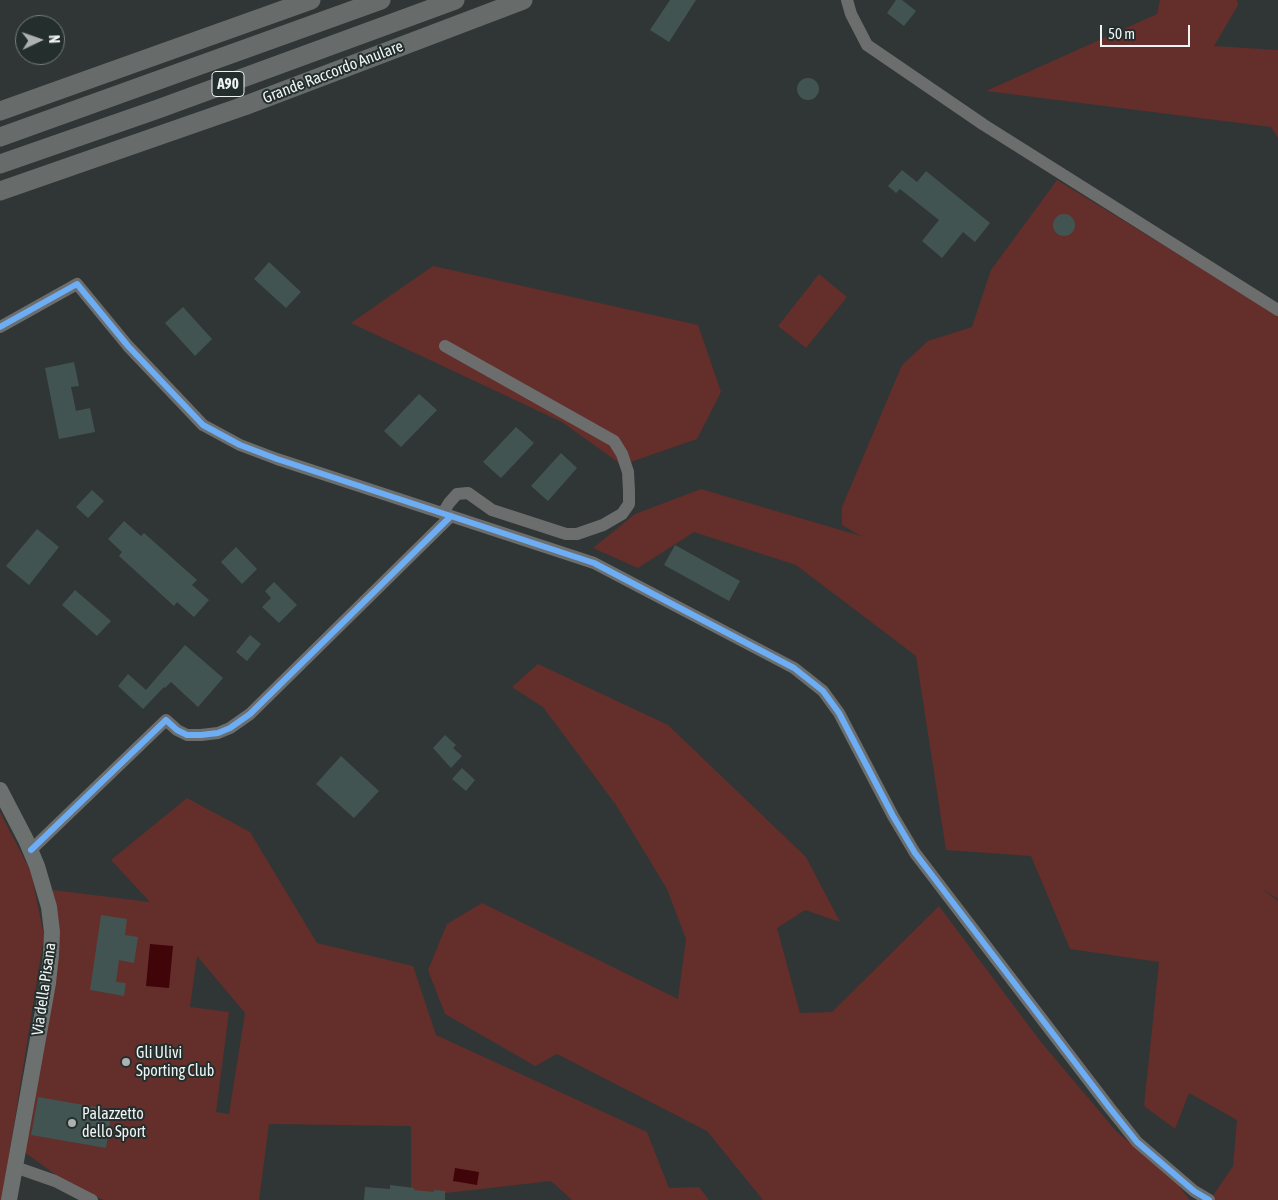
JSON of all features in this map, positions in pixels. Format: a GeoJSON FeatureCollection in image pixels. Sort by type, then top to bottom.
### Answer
{"type":"FeatureCollection","features":[{"type":"Feature","properties":{"kind":"highway"},"geometry":{"type":"LineString","coordinates":[[0,111],[311,0]]}},
{"type":"Feature","properties":{"kind":"highway","name":"A90"},"geometry":{"type":"LineString","coordinates":[[0,137],[381,0]]}},
{"type":"Feature","properties":{"kind":"highway","name":"Grande Raccordo Anulare"},"geometry":{"type":"LineString","coordinates":[[0,164],[158,109],[455,0]]}},
{"type":"Feature","properties":{"kind":"highway","name":"Grande Raccordo Anulare"},"geometry":{"type":"LineString","coordinates":[[0,191],[244,106],[523,0]]}},
{"type":"Feature","properties":{"kind":"main road","name":"Via della Pisana"},"geometry":{"type":"LineString","coordinates":[[0,790],[31,850],[41,877],[49,907],[52,932],[48,982],[9,1200]]}},
{"type":"Feature","properties":{"kind":"street"},"geometry":{"type":"LineString","coordinates":[[847,0],[851,14],[867,45],[984,125],[1278,310]]}},
{"type":"Feature","properties":{"kind":"street"},"geometry":{"type":"LineString","coordinates":[[0,327],[77,284],[128,346],[203,425],[240,445],[277,459],[594,563],[794,668],[823,691],[839,713],[893,816],[920,860],[1109,1107],[1137,1142],[1194,1191],[1208,1200]]}},
{"type":"Feature","properties":{"kind":"street"},"geometry":{"type":"LineString","coordinates":[[31,850],[166,720],[177,730],[187,735],[201,735],[218,733],[230,728],[250,714],[447,515],[449,503],[457,494],[468,493],[492,510],[566,534],[577,534],[603,525],[622,514],[629,504],[628,472],[622,454],[614,441],[445,346]]}},
{"type":"Feature","properties":{"kind":"street"},"geometry":{"type":"LineString","coordinates":[[15,1167],[55,1182],[92,1200]]}},
{"type":"Feature","properties":{"kind":"shaded area"},"geometry":{"type":"Polygon","coordinates":[[[1160,0],[1237,0],[1238,5],[1214,46],[1278,50],[1278,138],[1271,127],[986,91],[1157,14],[1160,0]]]}},
{"type":"Feature","properties":{"kind":"shaded area"},"geometry":{"type":"Polygon","coordinates":[[[1057,180],[1278,315],[1278,899],[1261,888],[1278,901],[1278,1200],[1213,1200],[1212,1197],[1233,1166],[1237,1120],[1189,1093],[1175,1129],[1144,1106],[1159,962],[1070,949],[1031,856],[946,850],[916,656],[796,565],[694,532],[638,568],[593,548],[635,514],[701,489],[861,536],[842,525],[842,507],[902,365],[928,341],[972,327],[991,270],[1057,180]]]}},
{"type":"Feature","properties":{"kind":"shaded area"},"geometry":{"type":"Polygon","coordinates":[[[433,266],[698,325],[721,392],[697,439],[622,465],[562,422],[351,323],[433,266]]]}},
{"type":"Feature","properties":{"kind":"shaded area"},"geometry":{"type":"Polygon","coordinates":[[[819,274],[847,297],[806,348],[778,326],[819,274]]]}},
{"type":"Feature","properties":{"kind":"shaded area"},"geometry":{"type":"Polygon","coordinates":[[[538,664],[668,725],[806,857],[840,922],[805,910],[777,928],[800,1013],[832,1012],[939,906],[1041,1042],[1116,1131],[1178,1185],[1190,1200],[763,1200],[707,1131],[557,1054],[535,1066],[445,1014],[428,970],[447,924],[482,903],[678,999],[686,939],[667,889],[616,805],[543,707],[512,687],[538,664]]]}},
{"type":"Feature","properties":{"kind":"shaded area"},"geometry":{"type":"Polygon","coordinates":[[[187,798],[250,832],[317,943],[413,966],[436,1035],[647,1132],[669,1188],[699,1187],[709,1200],[572,1200],[551,1181],[411,1197],[411,1126],[269,1124],[259,1200],[104,1200],[75,1189],[19,1148],[53,890],[150,902],[111,860],[187,798]],[[197,956],[190,1007],[229,1012],[216,1112],[229,1114],[245,1013],[197,956]]]}},
{"type":"Feature","properties":{"kind":"shaded area"},"geometry":{"type":"Polygon","coordinates":[[[0,812],[31,872],[44,936],[2,1200],[0,1200],[0,812]]]}},
{"type":"Feature","properties":{"kind":"shaded area"},"geometry":{"type":"Polygon","coordinates":[[[150,944],[173,946],[169,988],[146,986],[150,944]]]}},
{"type":"Feature","properties":{"kind":"shaded area"},"geometry":{"type":"Polygon","coordinates":[[[455,1168],[479,1172],[477,1185],[453,1181],[455,1168]]]}},
{"type":"Feature","properties":{"kind":"building"},"geometry":{"type":"Polygon","coordinates":[[[670,0],[696,0],[669,42],[650,30],[670,0]]]}},
{"type":"Feature","properties":{"kind":"building"},"geometry":{"type":"Polygon","coordinates":[[[896,0],[902,0],[916,11],[904,26],[887,13],[896,0]]]}},
{"type":"Feature","properties":{"kind":"building"},"geometry":{"type":"Polygon","coordinates":[[[804,78],[812,78],[819,85],[819,93],[812,100],[804,100],[797,93],[797,85],[804,78]]]}},
{"type":"Feature","properties":{"kind":"building"},"geometry":{"type":"Polygon","coordinates":[[[902,170],[917,182],[926,171],[990,223],[975,242],[963,232],[942,258],[922,241],[939,220],[900,189],[896,193],[888,186],[902,170]]]}},
{"type":"Feature","properties":{"kind":"building"},"geometry":{"type":"Polygon","coordinates":[[[1064,214],[1072,217],[1075,225],[1072,233],[1064,236],[1056,233],[1053,225],[1056,217],[1064,214]]]}},
{"type":"Feature","properties":{"kind":"building"},"geometry":{"type":"Polygon","coordinates":[[[269,262],[301,292],[286,308],[254,279],[269,262]]]}},
{"type":"Feature","properties":{"kind":"building"},"geometry":{"type":"Polygon","coordinates":[[[183,307],[212,339],[195,356],[165,323],[183,307]]]}},
{"type":"Feature","properties":{"kind":"building"},"geometry":{"type":"Polygon","coordinates":[[[74,362],[79,386],[71,387],[76,411],[90,408],[95,432],[59,439],[45,368],[74,362]]]}},
{"type":"Feature","properties":{"kind":"building"},"geometry":{"type":"Polygon","coordinates":[[[419,394],[437,410],[401,447],[384,431],[419,394]]]}},
{"type":"Feature","properties":{"kind":"building"},"geometry":{"type":"Polygon","coordinates":[[[516,427],[534,443],[501,478],[483,462],[516,427]]]}},
{"type":"Feature","properties":{"kind":"building"},"geometry":{"type":"Polygon","coordinates":[[[561,453],[577,468],[548,501],[531,486],[561,453]]]}},
{"type":"Feature","properties":{"kind":"building"},"geometry":{"type":"Polygon","coordinates":[[[92,490],[104,501],[88,518],[76,507],[92,490]]]}},
{"type":"Feature","properties":{"kind":"building"},"geometry":{"type":"Polygon","coordinates":[[[124,521],[141,536],[144,533],[197,580],[192,585],[209,600],[194,617],[177,602],[174,606],[119,556],[122,552],[108,539],[124,521]]]}},
{"type":"Feature","properties":{"kind":"building"},"geometry":{"type":"Polygon","coordinates":[[[37,529],[59,547],[29,585],[6,566],[37,529]]]}},
{"type":"Feature","properties":{"kind":"building"},"geometry":{"type":"Polygon","coordinates":[[[675,545],[740,581],[729,601],[664,565],[675,545]]]}},
{"type":"Feature","properties":{"kind":"building"},"geometry":{"type":"Polygon","coordinates":[[[236,547],[257,569],[242,584],[221,562],[236,547]]]}},
{"type":"Feature","properties":{"kind":"building"},"geometry":{"type":"Polygon","coordinates":[[[274,582],[297,605],[279,623],[262,607],[271,598],[265,591],[274,582]]]}},
{"type":"Feature","properties":{"kind":"building"},"geometry":{"type":"Polygon","coordinates":[[[75,590],[111,621],[97,636],[62,605],[75,590]]]}},
{"type":"Feature","properties":{"kind":"building"},"geometry":{"type":"Polygon","coordinates":[[[250,635],[261,644],[247,661],[236,652],[250,635]]]}},
{"type":"Feature","properties":{"kind":"building"},"geometry":{"type":"Polygon","coordinates":[[[185,645],[223,678],[198,707],[171,682],[143,709],[118,686],[128,674],[146,690],[185,645]]]}},
{"type":"Feature","properties":{"kind":"building"},"geometry":{"type":"Polygon","coordinates":[[[445,735],[456,745],[453,748],[462,756],[451,768],[433,748],[445,735]]]}},
{"type":"Feature","properties":{"kind":"building"},"geometry":{"type":"Polygon","coordinates":[[[341,756],[379,791],[354,818],[316,784],[341,756]]]}},
{"type":"Feature","properties":{"kind":"building"},"geometry":{"type":"Polygon","coordinates":[[[462,768],[475,780],[466,791],[452,779],[462,768]]]}},
{"type":"Feature","properties":{"kind":"building"},"geometry":{"type":"Polygon","coordinates":[[[101,915],[127,919],[125,935],[138,937],[134,963],[119,960],[116,982],[126,983],[124,996],[90,990],[101,915]]]}},
{"type":"Feature","properties":{"kind":"building","name":"Palazzetto dello Sport"},"geometry":{"type":"Polygon","coordinates":[[[38,1097],[112,1110],[106,1148],[31,1135],[38,1097]]]}},
{"type":"Feature","properties":{"kind":"building"},"geometry":{"type":"Polygon","coordinates":[[[390,1185],[414,1188],[414,1190],[445,1191],[445,1200],[364,1200],[365,1187],[390,1189],[390,1185]]]}},
{"type":"Feature","properties":{"kind":"cycle path"},"geometry":{"type":"LineString","coordinates":[[0,327],[77,284],[128,346],[203,425],[240,445],[277,459],[594,563],[794,668],[823,691],[839,713],[893,816],[915,853],[1109,1107],[1137,1142],[1194,1191],[1209,1200]]}},
{"type":"Feature","properties":{"kind":"cycle path"},"geometry":{"type":"LineString","coordinates":[[31,850],[166,720],[177,730],[187,735],[201,735],[218,733],[230,728],[250,714],[451,516]]}},
{"type":"Feature","properties":{"kind":"place","name":"Gli Ulivi Sporting Club"},"geometry":{"type":"Point","coordinates":[126,1062]}},
{"type":"Feature","properties":{"kind":"place","name":"Palazzetto dello Sport"},"geometry":{"type":"Point","coordinates":[72,1123]}}]}
